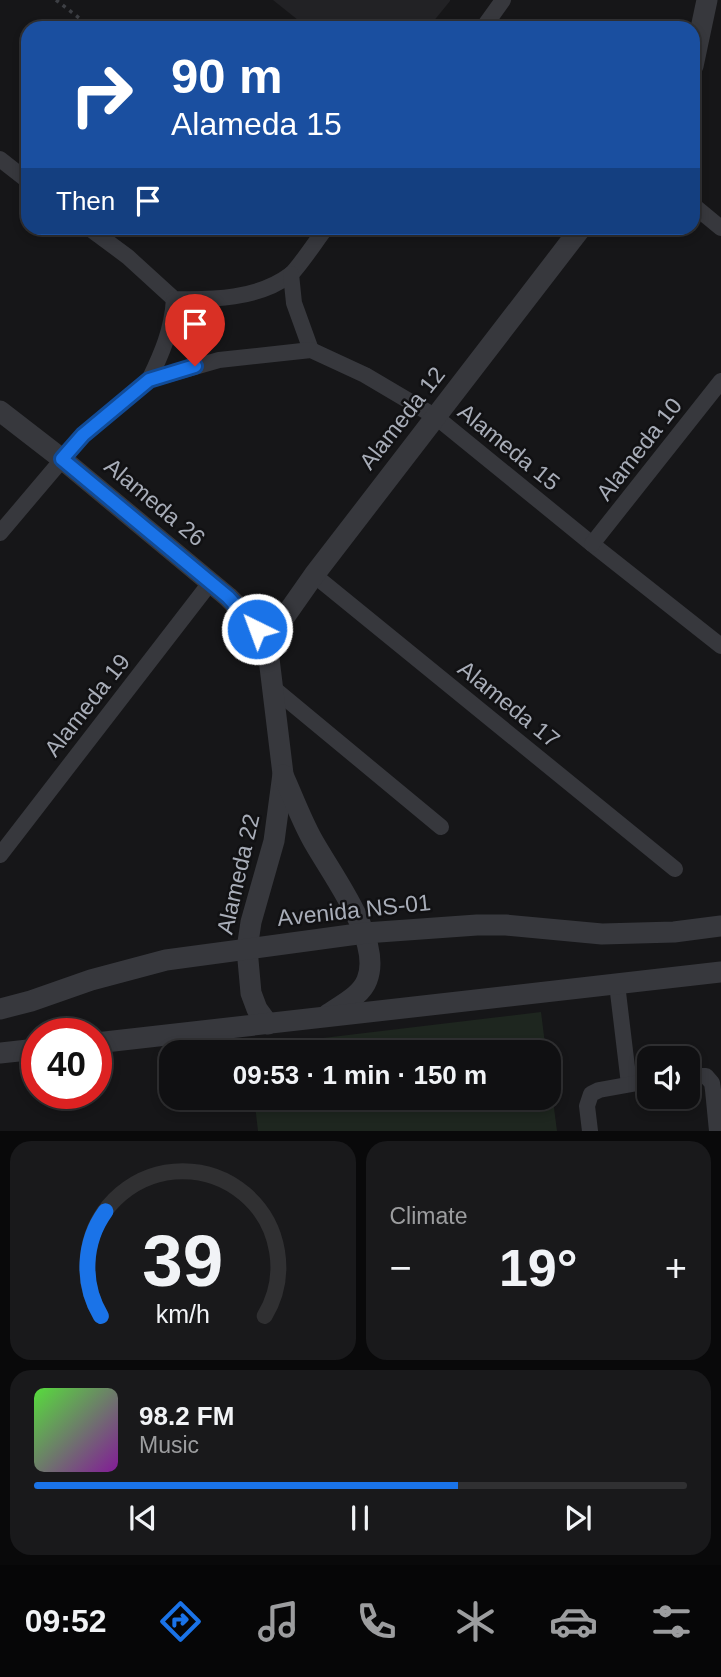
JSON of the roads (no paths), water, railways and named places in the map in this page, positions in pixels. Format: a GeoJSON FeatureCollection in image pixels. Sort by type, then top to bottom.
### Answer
{"type":"FeatureCollection","features":[{"type":"Feature","properties":{"kind":"street"},"geometry":{"type":"LineString","coordinates":[[488,21],[503,0]]}},
{"type":"Feature","properties":{"kind":"street"},"geometry":{"type":"LineString","coordinates":[[700,33],[707,0]]}},
{"type":"Feature","properties":{"kind":"street"},"geometry":{"type":"LineString","coordinates":[[1,162],[21,176]]}},
{"type":"Feature","properties":{"kind":"street"},"geometry":{"type":"LineString","coordinates":[[700,211],[721,228]]}},
{"type":"Feature","properties":{"kind":"street"},"geometry":{"type":"LineString","coordinates":[[98,235],[136,264],[174,299],[208,300],[241,296],[291,274],[321,235]]}},
{"type":"Feature","properties":{"kind":"street","name":"Alameda 12"},"geometry":{"type":"LineString","coordinates":[[267,642],[314,575],[573,235]]}},
{"type":"Feature","properties":{"kind":"street"},"geometry":{"type":"LineString","coordinates":[[0,533],[83,435],[149,380],[219,360],[311,350],[294,303],[291,274]]}},
{"type":"Feature","properties":{"kind":"street"},"geometry":{"type":"LineString","coordinates":[[149,380],[168,337],[174,299]]}},
{"type":"Feature","properties":{"kind":"street","name":"Alameda 15"},"geometry":{"type":"LineString","coordinates":[[311,350],[365,375],[436,417],[721,646]]}},
{"type":"Feature","properties":{"kind":"street","name":"Alameda 10"},"geometry":{"type":"LineString","coordinates":[[592,544],[721,381]]}},
{"type":"Feature","properties":{"kind":"street","name":"Alameda 26"},"geometry":{"type":"LineString","coordinates":[[0,411],[62,459],[210,583],[246,615],[267,642]]}},
{"type":"Feature","properties":{"kind":"street","name":"Alameda 17"},"geometry":{"type":"LineString","coordinates":[[314,575],[675,869]]}},
{"type":"Feature","properties":{"kind":"street","name":"Alameda 19"},"geometry":{"type":"LineString","coordinates":[[0,855],[210,583]]}},
{"type":"Feature","properties":{"kind":"street","name":"Alameda 22"},"geometry":{"type":"LineString","coordinates":[[267,642],[283,774],[274,841],[251,922],[247,949],[251,993],[257,1009],[268,1024]]}},
{"type":"Feature","properties":{"kind":"street"},"geometry":{"type":"LineString","coordinates":[[272,687],[441,827]]}},
{"type":"Feature","properties":{"kind":"street","name":"Alameda 22"},"geometry":{"type":"LineString","coordinates":[[283,774],[311,837],[365,933],[370,953],[370,971],[366,983],[359,992],[324,1017]]}},
{"type":"Feature","properties":{"kind":"street","name":"Avenida NS-01"},"geometry":{"type":"LineString","coordinates":[[0,1009],[137,966],[365,933],[477,925],[602,934],[674,932],[721,926]]}},
{"type":"Feature","properties":{"kind":"street"},"geometry":{"type":"LineString","coordinates":[[112,1041],[721,972]]}},
{"type":"Feature","properties":{"kind":"street"},"geometry":{"type":"LineString","coordinates":[[617,985],[629,1084]]}},
{"type":"Feature","properties":{"kind":"street"},"geometry":{"type":"LineString","coordinates":[[0,1053],[21,1051]]}},
{"type":"Feature","properties":{"kind":"street"},"geometry":{"type":"LineString","coordinates":[[700,1076],[706,1076],[712,1083],[717,1131]]}},
{"type":"Feature","properties":{"kind":"street"},"geometry":{"type":"LineString","coordinates":[[590,1131],[587,1106],[591,1094],[637,1083]]}}]}
